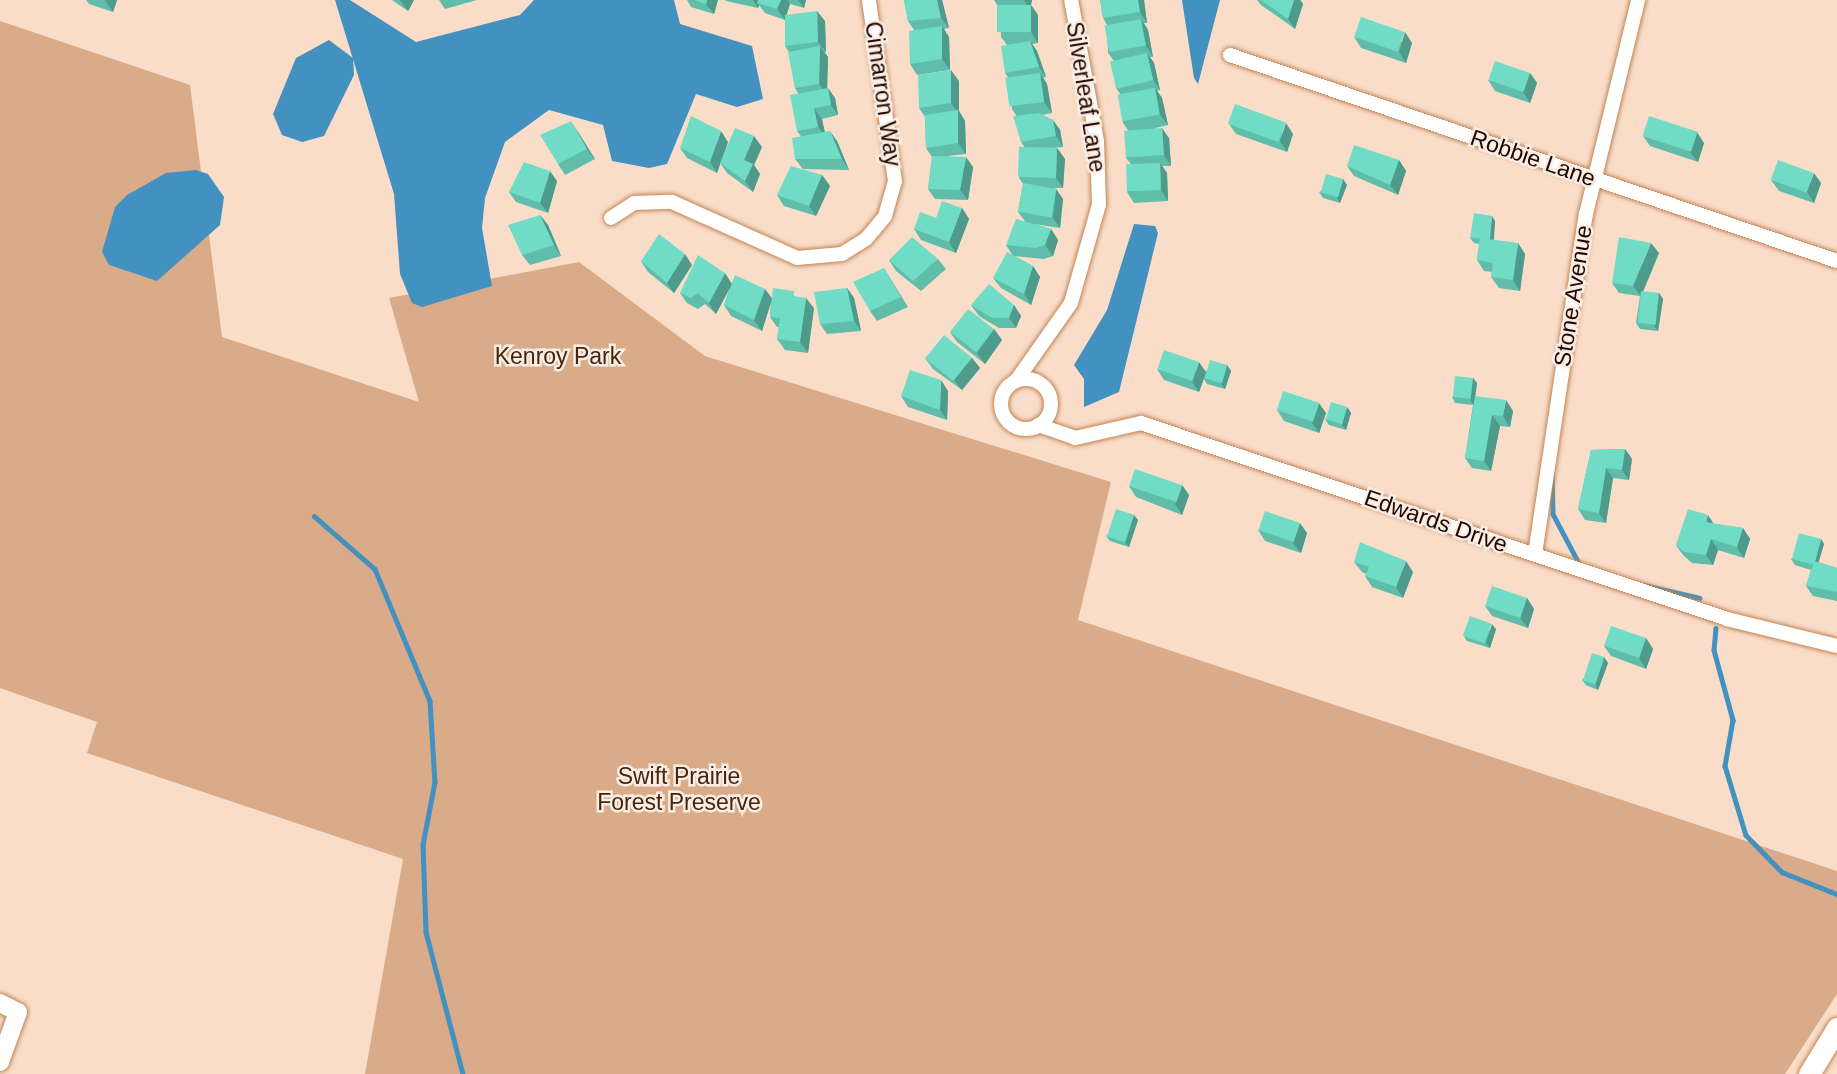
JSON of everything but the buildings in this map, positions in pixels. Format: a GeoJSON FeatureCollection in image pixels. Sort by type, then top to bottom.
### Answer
{"type":"FeatureCollection","features":[{"type":"Feature","properties":{"kind":"main road"},"geometry":{"type":"LineString","coordinates":[[1809,1074],[1837,1028]]}},
{"type":"Feature","properties":{"kind":"street","name":"Cimarron Way"},"geometry":{"type":"LineString","coordinates":[[611,218],[634,203],[672,202],[797,258],[842,254],[866,239],[885,216],[895,181],[869,0]]}},
{"type":"Feature","properties":{"kind":"street","name":"Silverleaf Lane"},"geometry":{"type":"LineString","coordinates":[[1038,425],[1016,428],[1003,414],[1002,395],[1016,381],[1072,303],[1098,205],[1097,141],[1071,0]]}},
{"type":"Feature","properties":{"kind":"street","name":"Stone Avenue"},"geometry":{"type":"LineString","coordinates":[[1535,554],[1593,178],[1639,0]]}},
{"type":"Feature","properties":{"kind":"street","name":"Robbie Lane"},"geometry":{"type":"LineString","coordinates":[[1230,55],[1837,261]]}},
{"type":"Feature","properties":{"kind":"street"},"geometry":{"type":"LineString","coordinates":[[1016,381],[1035,381],[1049,394],[1049,414],[1038,425]]}},
{"type":"Feature","properties":{"kind":"street","name":"Edwards Drive"},"geometry":{"type":"LineString","coordinates":[[1038,425],[1075,438],[1141,423],[1727,620],[1837,646]]}},
{"type":"Feature","properties":{"kind":"street"},"geometry":{"type":"LineString","coordinates":[[0,1003],[18,1012],[0,1062]]}},
{"type":"Feature","properties":{"kind":"green space","name":"Swift Prairie Forest Preserve"},"geometry":{"type":"Polygon","coordinates":[[[0,21],[190,85],[222,337],[419,402],[389,298],[579,262],[705,356],[1111,482],[1078,620],[1837,871],[1837,994],[1785,1074],[365,1074],[403,859],[87,753],[97,722],[0,688],[0,21]]]}},
{"type":"Feature","properties":{"kind":"water"},"geometry":{"type":"Polygon","coordinates":[[[335,0],[350,0],[416,42],[520,15],[534,0],[674,0],[680,24],[752,46],[763,99],[737,107],[696,94],[667,164],[649,168],[612,161],[603,125],[549,110],[505,142],[485,198],[482,228],[492,286],[422,307],[412,303],[400,274],[394,194],[335,0]]]}},
{"type":"Feature","properties":{"kind":"water"},"geometry":{"type":"Polygon","coordinates":[[[1182,0],[1220,0],[1198,84],[1194,78],[1182,0]]]}},
{"type":"Feature","properties":{"kind":"water"},"geometry":{"type":"Polygon","coordinates":[[[329,40],[353,58],[354,75],[324,136],[302,142],[282,135],[273,114],[296,58],[329,40]]]}},
{"type":"Feature","properties":{"kind":"water"},"geometry":{"type":"Polygon","coordinates":[[[196,170],[208,174],[224,197],[220,225],[157,281],[109,265],[102,252],[115,207],[127,195],[166,173],[196,170]]]}},
{"type":"Feature","properties":{"kind":"water"},"geometry":{"type":"Polygon","coordinates":[[[1134,224],[1155,226],[1158,233],[1119,392],[1084,407],[1084,379],[1074,365],[1107,310],[1134,224]]]}},
{"type":"Feature","properties":{"kind":"waterway"},"geometry":{"type":"LineString","coordinates":[[1552,473],[1553,514],[1580,565]]}},
{"type":"Feature","properties":{"kind":"waterway"},"geometry":{"type":"LineString","coordinates":[[314,516],[375,569],[430,701],[435,782],[423,845],[426,932],[463,1074]]}},
{"type":"Feature","properties":{"kind":"waterway"},"geometry":{"type":"LineString","coordinates":[[1644,585],[1700,598]]}},
{"type":"Feature","properties":{"kind":"waterway"},"geometry":{"type":"LineString","coordinates":[[1716,628],[1714,650],[1733,720],[1725,766],[1746,835],[1782,872],[1837,894]]}},
{"type":"Feature","properties":{"kind":"park label","name":"Kenroy Park"},"geometry":{"type":"Point","coordinates":[558,356]}}]}
